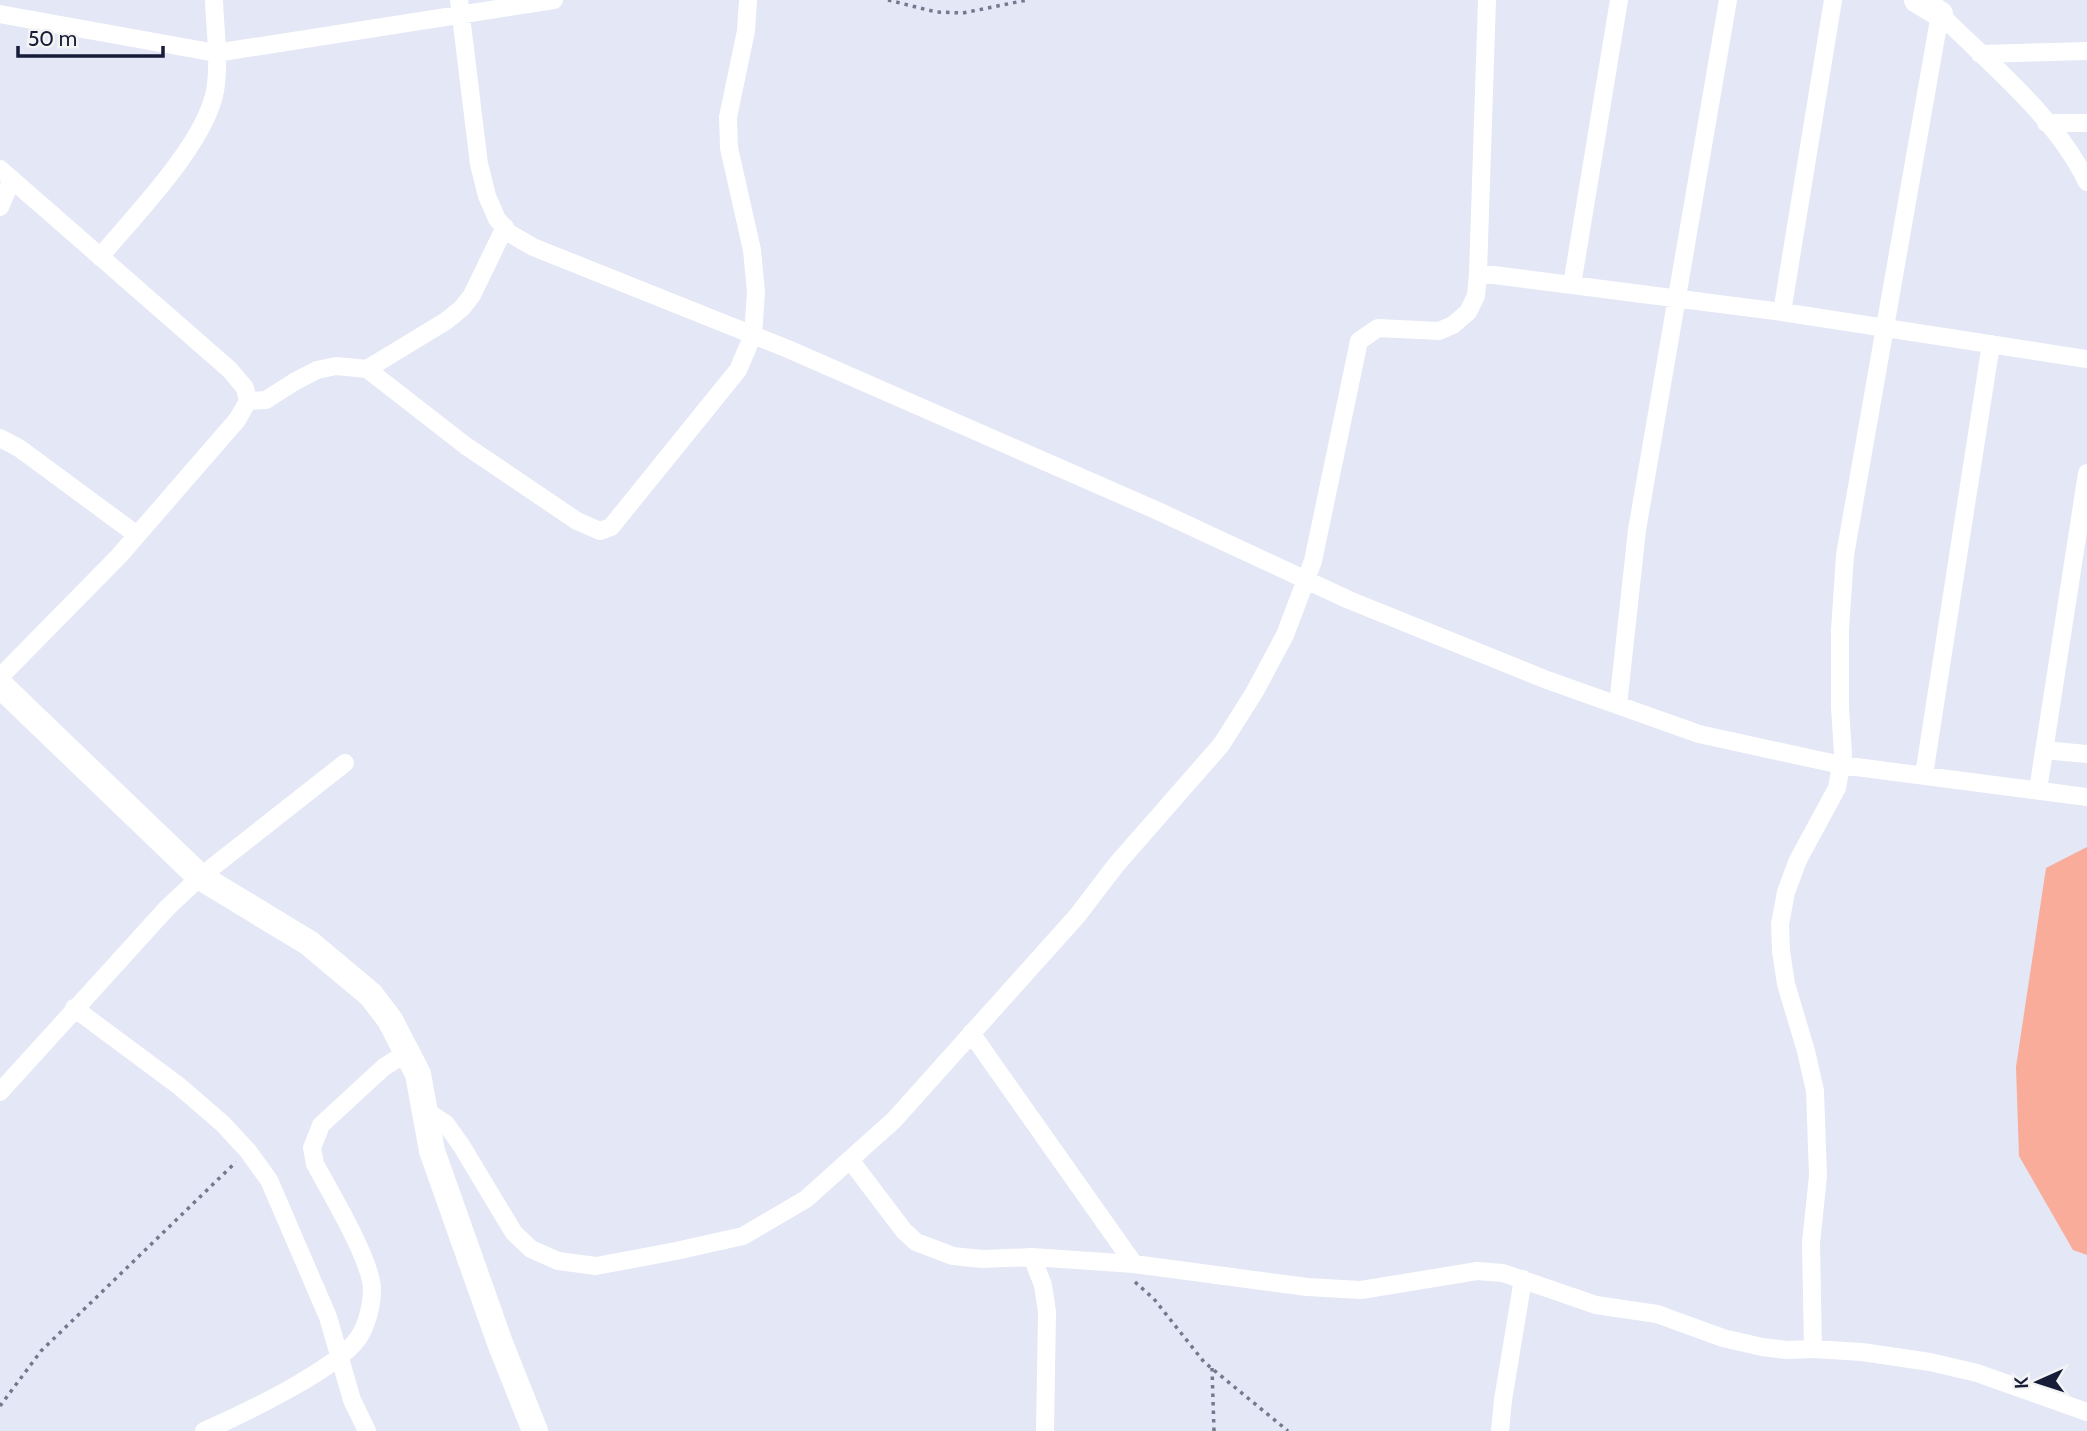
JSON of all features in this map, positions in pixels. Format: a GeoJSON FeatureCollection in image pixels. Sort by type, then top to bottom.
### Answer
{"type":"FeatureCollection","features":[{"type":"Feature","properties":{"kind":"street"},"geometry":{"type":"LineString","coordinates":[[100,257],[160,186],[207,116],[215,91],[215,0]]}},
{"type":"Feature","properties":{"kind":"street"},"geometry":{"type":"LineString","coordinates":[[0,14],[216,52],[460,7],[554,0]]}},
{"type":"Feature","properties":{"kind":"street"},"geometry":{"type":"LineString","coordinates":[[248,401],[266,400],[317,370],[336,366],[367,369],[466,446],[577,521],[600,531],[611,527],[738,370],[752,335],[756,292],[752,250],[729,148],[728,117],[746,31],[748,0]]}},
{"type":"Feature","properties":{"kind":"street"},"geometry":{"type":"LineString","coordinates":[[425,1110],[446,1124],[514,1233],[531,1249],[558,1261],[596,1266],[743,1236],[806,1199],[894,1120],[1077,916],[1116,865],[1221,745],[1254,693],[1285,635],[1315,548],[1359,341],[1378,328],[1439,331],[1453,325],[1468,312],[1476,296],[1478,273],[1488,0]]}},
{"type":"Feature","properties":{"kind":"street"},"geometry":{"type":"LineString","coordinates":[[1572,285],[1619,0]]}},
{"type":"Feature","properties":{"kind":"street"},"geometry":{"type":"LineString","coordinates":[[1618,705],[1637,530],[1728,0]]}},
{"type":"Feature","properties":{"kind":"street"},"geometry":{"type":"LineString","coordinates":[[1782,312],[1833,0]]}},
{"type":"Feature","properties":{"kind":"street"},"geometry":{"type":"LineString","coordinates":[[1917,0],[1940,14],[2034,108],[2076,160],[2087,182]]}},
{"type":"Feature","properties":{"kind":"street"},"geometry":{"type":"LineString","coordinates":[[460,7],[480,164],[487,196],[497,219],[509,233],[533,247],[752,335],[1158,511],[1361,605],[1547,680],[1699,734],[1841,765],[2087,797]]}},
{"type":"Feature","properties":{"kind":"street"},"geometry":{"type":"LineString","coordinates":[[1813,1349],[1811,1242],[1818,1176],[1815,1091],[1807,1051],[1786,984],[1780,924],[1786,892],[1798,860],[1837,788],[1841,765],[1840,630],[1845,555],[1940,14]]}},
{"type":"Feature","properties":{"kind":"street"},"geometry":{"type":"LineString","coordinates":[[1980,54],[2087,51]]}},
{"type":"Feature","properties":{"kind":"street"},"geometry":{"type":"LineString","coordinates":[[2046,123],[2087,123]]}},
{"type":"Feature","properties":{"kind":"street"},"geometry":{"type":"LineString","coordinates":[[0,677],[137,535],[237,420],[248,401],[245,388],[230,370],[6,174]]}},
{"type":"Feature","properties":{"kind":"street"},"geometry":{"type":"LineString","coordinates":[[0,207],[6,174]]}},
{"type":"Feature","properties":{"kind":"street"},"geometry":{"type":"LineString","coordinates":[[367,369],[446,321],[462,308],[472,295],[505,228]]}},
{"type":"Feature","properties":{"kind":"street"},"geometry":{"type":"LineString","coordinates":[[1478,273],[1782,312],[2087,359]]}},
{"type":"Feature","properties":{"kind":"street"},"geometry":{"type":"LineString","coordinates":[[1924,775],[1991,344]]}},
{"type":"Feature","properties":{"kind":"street"},"geometry":{"type":"LineString","coordinates":[[0,438],[137,535]]}},
{"type":"Feature","properties":{"kind":"street"},"geometry":{"type":"LineString","coordinates":[[2038,790],[2087,473]]}},
{"type":"Feature","properties":{"kind":"street"},"geometry":{"type":"LineString","coordinates":[[0,685],[200,877],[309,943],[371,996],[390,1020],[418,1074],[432,1151],[500,1343],[535,1431]]}},
{"type":"Feature","properties":{"kind":"street"},"geometry":{"type":"LineString","coordinates":[[2044,750],[2087,754]]}},
{"type":"Feature","properties":{"kind":"street"},"geometry":{"type":"LineString","coordinates":[[0,1092],[167,908],[200,877],[345,763]]}},
{"type":"Feature","properties":{"kind":"street"},"geometry":{"type":"LineString","coordinates":[[74,1008],[179,1086],[248,1151],[268,1180],[286,1218],[328,1317],[352,1400],[367,1431]]}},
{"type":"Feature","properties":{"kind":"street"},"geometry":{"type":"LineString","coordinates":[[971,1033],[1134,1264]]}},
{"type":"Feature","properties":{"kind":"street"},"geometry":{"type":"LineString","coordinates":[[204,1431],[241,1415],[340,1358],[360,1336],[373,1289],[366,1262],[315,1164],[312,1148],[321,1125],[384,1067],[408,1052]]}},
{"type":"Feature","properties":{"kind":"street"},"geometry":{"type":"LineString","coordinates":[[851,1161],[904,1231],[916,1242],[934,1251],[963,1257],[982,1259],[1032,1256],[1134,1264],[1307,1286],[1361,1290],[1477,1270],[1503,1273],[1597,1306],[1657,1314],[1723,1338],[1787,1350],[1813,1349],[1876,1354],[1977,1373],[2087,1412]]}},
{"type":"Feature","properties":{"kind":"street"},"geometry":{"type":"LineString","coordinates":[[1032,1256],[1043,1286],[1047,1312],[1045,1431]]}},
{"type":"Feature","properties":{"kind":"street"},"geometry":{"type":"LineString","coordinates":[[1500,1431],[1523,1279]]}},
{"type":"Feature","properties":{"kind":"path"},"geometry":{"type":"LineString","coordinates":[[888,0],[936,12],[963,13],[1027,0]]}},
{"type":"Feature","properties":{"kind":"path"},"geometry":{"type":"LineString","coordinates":[[0,1406],[41,1351],[248,1151]]}},
{"type":"Feature","properties":{"kind":"path"},"geometry":{"type":"LineString","coordinates":[[1113,1263],[1154,1299],[1212,1368],[1288,1431]]}},
{"type":"Feature","properties":{"kind":"path"},"geometry":{"type":"LineString","coordinates":[[1212,1368],[1214,1431]]}},
{"type":"Feature","properties":{"kind":"shaded area"},"geometry":{"type":"Polygon","coordinates":[[[2087,847],[2087,1255],[2073,1250],[2019,1156],[2016,1067],[2046,868],[2087,847]]]}}]}
